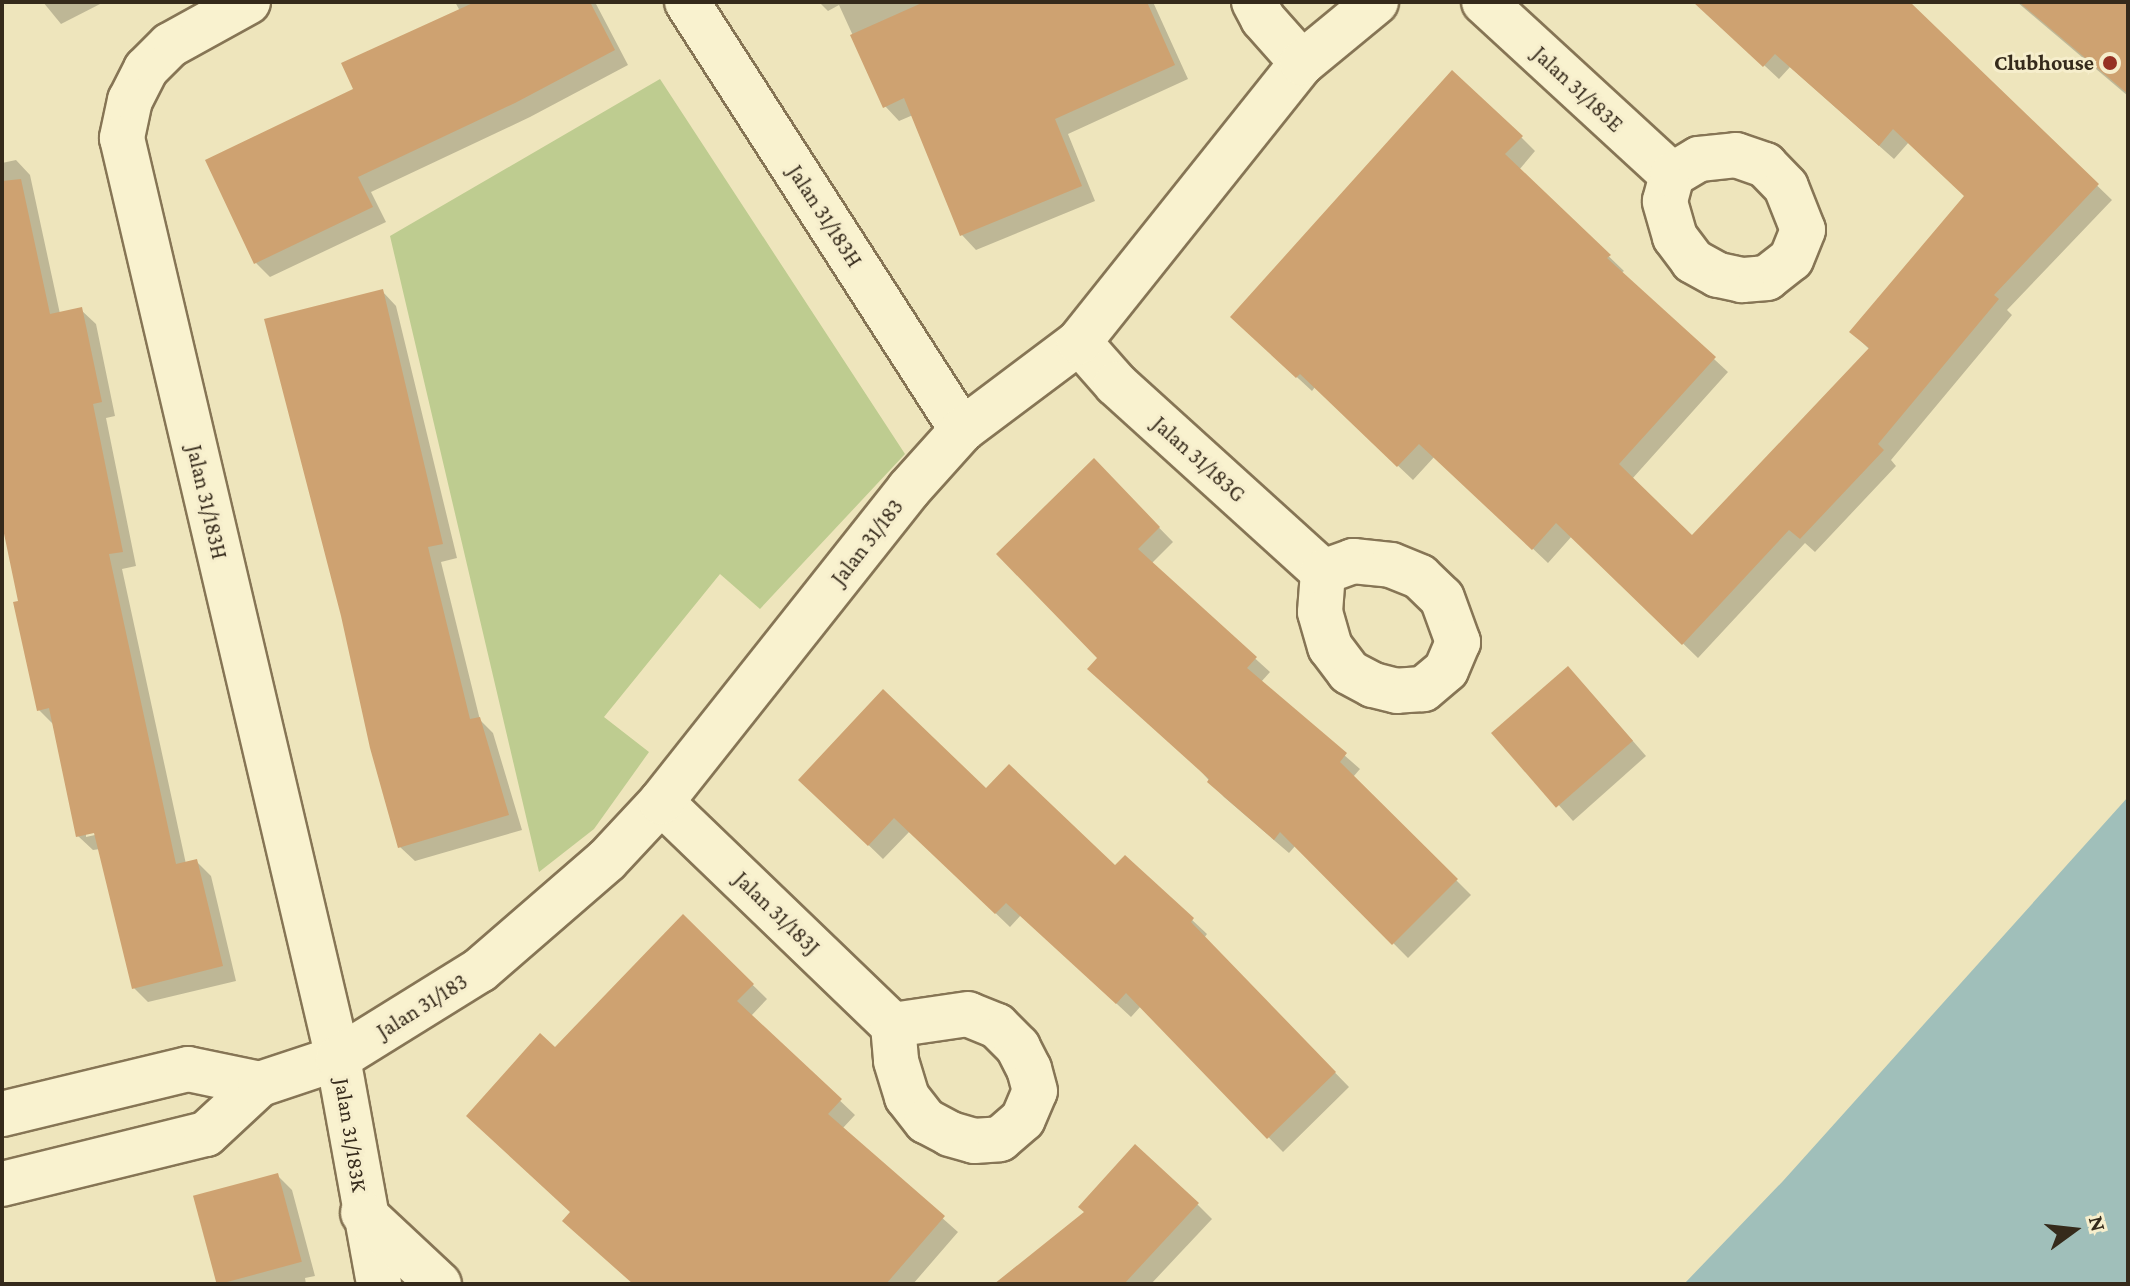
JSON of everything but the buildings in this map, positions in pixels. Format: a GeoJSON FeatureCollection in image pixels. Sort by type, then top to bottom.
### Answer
{"type":"FeatureCollection","features":[{"type":"Feature","properties":{"kind":"street","name":"Jalan 31/183H"},"geometry":{"type":"LineString","coordinates":[[248,2],[170,45],[146,69],[130,100],[122,138],[338,1058]]}},
{"type":"Feature","properties":{"kind":"street","name":"Jalan 31/183H"},"geometry":{"type":"LineString","coordinates":[[687,2],[962,430]]}},
{"type":"Feature","properties":{"kind":"street"},"geometry":{"type":"LineString","coordinates":[[1254,2],[1263,19],[1302,63]]}},
{"type":"Feature","properties":{"kind":"street","name":"Jalan 31/183"},"geometry":{"type":"LineString","coordinates":[[260,1084],[338,1058],[480,970],[607,860],[661,802],[909,489],[962,430],[1079,342],[1302,63],[1376,2]]}},
{"type":"Feature","properties":{"kind":"street","name":"Jalan 31/183E"},"geometry":{"type":"LineString","coordinates":[[1484,2],[1672,175]]}},
{"type":"Feature","properties":{"kind":"street","name":"Jalan 31/183G"},"geometry":{"type":"LineString","coordinates":[[1079,342],[1116,384],[1323,572]]}},
{"type":"Feature","properties":{"kind":"street","name":"Jalan 31/183J"},"geometry":{"type":"LineString","coordinates":[[661,802],[893,1025]]}},
{"type":"Feature","properties":{"kind":"street","name":"Jalan 31/183K"},"geometry":{"type":"LineString","coordinates":[[338,1058],[363,1213],[379,1284]]}},
{"type":"Feature","properties":{"kind":"street"},"geometry":{"type":"LineString","coordinates":[[2,1114],[188,1069],[260,1084]]}},
{"type":"Feature","properties":{"kind":"street"},"geometry":{"type":"LineString","coordinates":[[2,1184],[206,1134],[260,1084]]}},
{"type":"Feature","properties":{"kind":"street"},"geometry":{"type":"LineString","coordinates":[[115,1087],[131,1153]]}},
{"type":"Feature","properties":{"kind":"street","name":"Jalan 31/183K"},"geometry":{"type":"LineString","coordinates":[[363,1213],[439,1284]]}},
{"type":"Feature","properties":{"kind":"green space"},"geometry":{"type":"Polygon","coordinates":[[[660,79],[905,454],[760,609],[720,574],[604,717],[649,752],[594,829],[539,872],[390,236],[660,79]]]}},
{"type":"Feature","properties":{"kind":"water"},"geometry":{"type":"Polygon","coordinates":[[[2128,797],[2128,1284],[1684,1284],[1783,1181],[2128,797]]]}},
{"type":"Feature","properties":{"kind":"place","name":"Clubhouse"},"geometry":{"type":"Point","coordinates":[2110,63]}}]}
